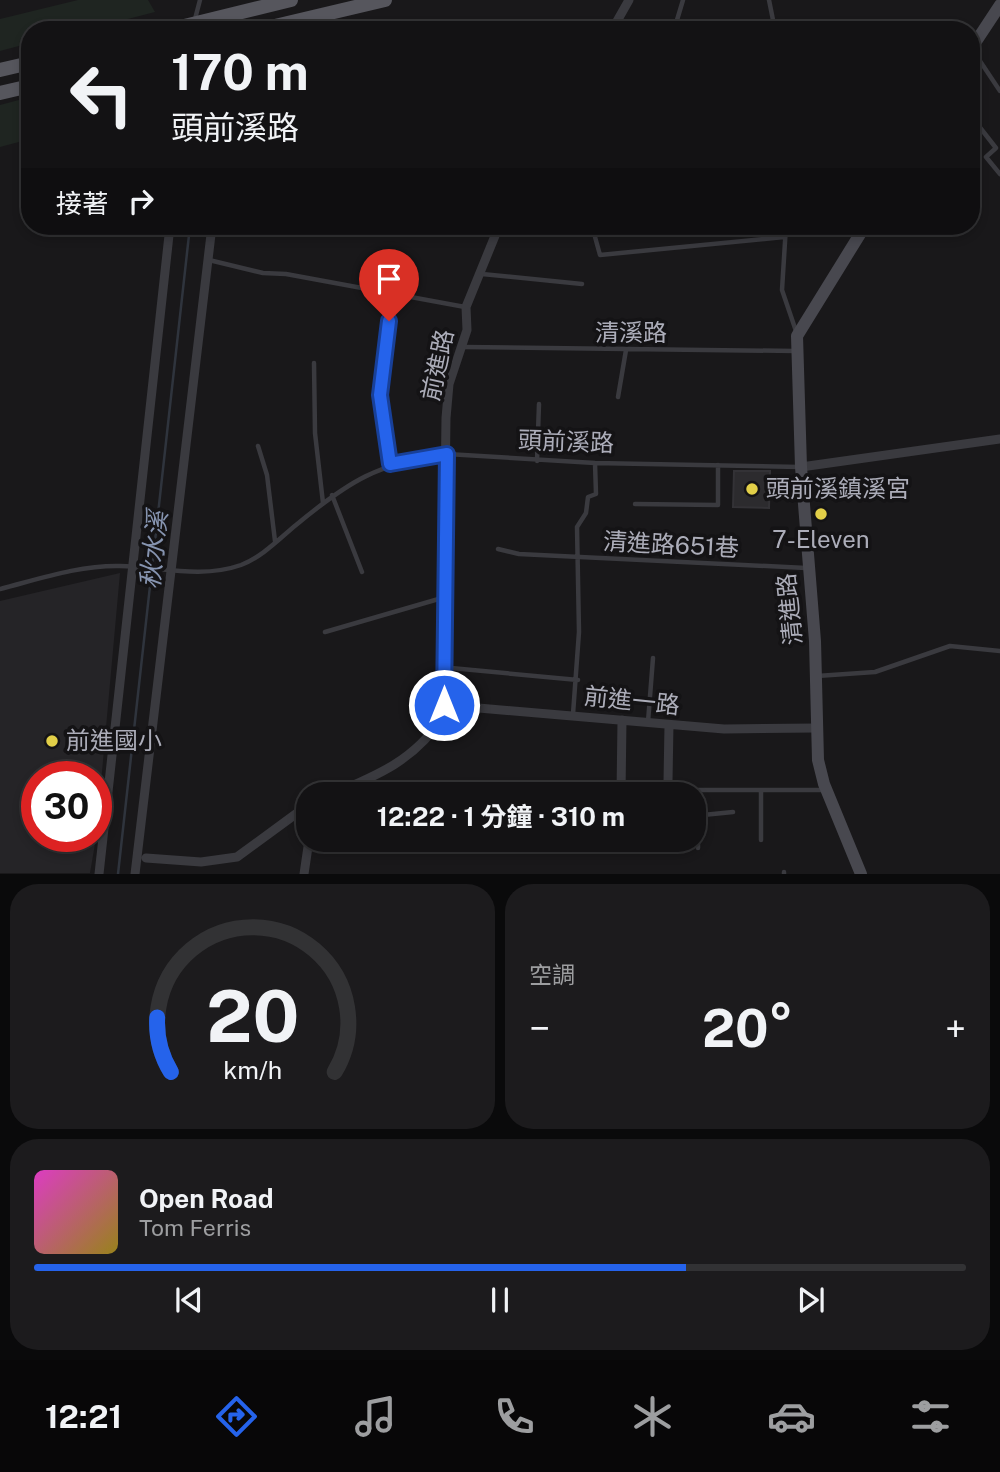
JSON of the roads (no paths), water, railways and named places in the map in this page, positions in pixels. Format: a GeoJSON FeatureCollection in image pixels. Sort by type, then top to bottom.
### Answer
{"type":"FeatureCollection","features":[{"type":"Feature","properties":{"kind":"main road"},"geometry":{"type":"LineString","coordinates":[[203,21],[250,5],[291,0]]}},
{"type":"Feature","properties":{"kind":"main road"},"geometry":{"type":"LineString","coordinates":[[296,21],[386,0]]}},
{"type":"Feature","properties":{"kind":"main road"},"geometry":{"type":"LineString","coordinates":[[0,70],[21,65]]}},
{"type":"Feature","properties":{"kind":"main road"},"geometry":{"type":"LineString","coordinates":[[0,93],[21,88]]}},
{"type":"Feature","properties":{"kind":"street"},"geometry":{"type":"LineString","coordinates":[[617,21],[629,0]]}},
{"type":"Feature","properties":{"kind":"street"},"geometry":{"type":"LineString","coordinates":[[980,36],[1000,5]]}},
{"type":"Feature","properties":{"kind":"street"},"geometry":{"type":"LineString","coordinates":[[99,873],[128,567],[156,374],[169,235]]}},
{"type":"Feature","properties":{"kind":"street"},"geometry":{"type":"LineString","coordinates":[[135,873],[167,572],[211,235]]}},
{"type":"Feature","properties":{"kind":"street","name":"前進路"},"geometry":{"type":"LineString","coordinates":[[358,782],[402,761],[434,730],[444,705],[449,384],[467,330],[466,307],[495,235]]}},
{"type":"Feature","properties":{"kind":"street"},"geometry":{"type":"LineString","coordinates":[[797,336],[859,235]]}},
{"type":"Feature","properties":{"kind":"street","name":"清進路"},"geometry":{"type":"LineString","coordinates":[[797,336],[806,568],[816,676],[818,760],[827,790],[861,873]]}},
{"type":"Feature","properties":{"kind":"street","name":"頭前溪路"},"geometry":{"type":"LineString","coordinates":[[801,467],[1000,439]]}},
{"type":"Feature","properties":{"kind":"street","name":"前進一路"},"geometry":{"type":"LineString","coordinates":[[444,705],[745,730],[816,728]]}},
{"type":"Feature","properties":{"kind":"street"},"geometry":{"type":"LineString","coordinates":[[621,782],[622,720]]}},
{"type":"Feature","properties":{"kind":"street"},"geometry":{"type":"LineString","coordinates":[[668,725],[668,781]]}},
{"type":"Feature","properties":{"kind":"street"},"geometry":{"type":"LineString","coordinates":[[146,858],[201,862],[237,857],[296,814]]}},
{"type":"Feature","properties":{"kind":"street"},"geometry":{"type":"LineString","coordinates":[[304,873],[307,852]]}},
{"type":"Feature","properties":{"kind":"lane"},"geometry":{"type":"LineString","coordinates":[[195,21],[200,0]]}},
{"type":"Feature","properties":{"kind":"lane"},"geometry":{"type":"LineString","coordinates":[[677,21],[683,0]]}},
{"type":"Feature","properties":{"kind":"lane"},"geometry":{"type":"LineString","coordinates":[[769,0],[773,21]]}},
{"type":"Feature","properties":{"kind":"lane"},"geometry":{"type":"LineString","coordinates":[[980,61],[1000,90]]}},
{"type":"Feature","properties":{"kind":"lane"},"geometry":{"type":"LineString","coordinates":[[980,128],[996,148],[986,157],[1000,174]]}},
{"type":"Feature","properties":{"kind":"lane"},"geometry":{"type":"LineString","coordinates":[[594,235],[600,255],[784,237],[782,290],[797,336]]}},
{"type":"Feature","properties":{"kind":"lane"},"geometry":{"type":"LineString","coordinates":[[208,259],[263,273],[286,274],[466,307]]}},
{"type":"Feature","properties":{"kind":"lane"},"geometry":{"type":"LineString","coordinates":[[480,274],[582,284]]}},
{"type":"Feature","properties":{"kind":"lane"},"geometry":{"type":"LineString","coordinates":[[390,464],[381,375],[393,293]]}},
{"type":"Feature","properties":{"kind":"lane","name":"清溪路"},"geometry":{"type":"LineString","coordinates":[[463,347],[797,351]]}},
{"type":"Feature","properties":{"kind":"lane"},"geometry":{"type":"LineString","coordinates":[[618,397],[626,350]]}},
{"type":"Feature","properties":{"kind":"lane"},"geometry":{"type":"LineString","coordinates":[[314,363],[315,433],[323,503]]}},
{"type":"Feature","properties":{"kind":"lane"},"geometry":{"type":"LineString","coordinates":[[537,461],[539,404]]}},
{"type":"Feature","properties":{"kind":"lane"},"geometry":{"type":"LineString","coordinates":[[258,446],[267,475],[275,542]]}},
{"type":"Feature","properties":{"kind":"lane","name":"頭前溪路"},"geometry":{"type":"LineString","coordinates":[[128,567],[167,572],[231,568],[255,559],[332,495],[390,464],[447,454],[537,461],[801,467]]}},
{"type":"Feature","properties":{"kind":"lane"},"geometry":{"type":"LineString","coordinates":[[573,714],[578,680],[578,524],[586,513],[588,497],[596,494],[595,463]]}},
{"type":"Feature","properties":{"kind":"lane"},"geometry":{"type":"LineString","coordinates":[[635,504],[718,505],[718,465]]}},
{"type":"Feature","properties":{"kind":"lane"},"geometry":{"type":"LineString","coordinates":[[332,495],[362,572]]}},
{"type":"Feature","properties":{"kind":"lane","name":"清進路651巷"},"geometry":{"type":"LineString","coordinates":[[498,549],[519,554],[576,558],[806,568]]}},
{"type":"Feature","properties":{"kind":"lane"},"geometry":{"type":"LineString","coordinates":[[0,589],[75,571],[128,567]]}},
{"type":"Feature","properties":{"kind":"lane"},"geometry":{"type":"LineString","coordinates":[[325,632],[444,597]]}},
{"type":"Feature","properties":{"kind":"lane"},"geometry":{"type":"LineString","coordinates":[[816,676],[875,672],[950,646],[1000,651]]}},
{"type":"Feature","properties":{"kind":"lane"},"geometry":{"type":"LineString","coordinates":[[648,722],[653,658]]}},
{"type":"Feature","properties":{"kind":"lane"},"geometry":{"type":"LineString","coordinates":[[451,668],[578,680]]}},
{"type":"Feature","properties":{"kind":"lane"},"geometry":{"type":"LineString","coordinates":[[706,790],[827,790]]}},
{"type":"Feature","properties":{"kind":"lane"},"geometry":{"type":"LineString","coordinates":[[761,790],[761,840]]}},
{"type":"Feature","properties":{"kind":"lane"},"geometry":{"type":"LineString","coordinates":[[706,815],[733,811]]}},
{"type":"Feature","properties":{"kind":"waterway","name":"秋水溪"},"geometry":{"type":"LineString","coordinates":[[118,874],[189,235]]}},
{"type":"Feature","properties":{"kind":"place","name":"頭前溪鎮溪宮"},"geometry":{"type":"Point","coordinates":[752,489]}},
{"type":"Feature","properties":{"kind":"place","name":"7-Eleven"},"geometry":{"type":"Point","coordinates":[821,514]}},
{"type":"Feature","properties":{"kind":"place","name":"前進國小"},"geometry":{"type":"Point","coordinates":[52,741]}}]}
